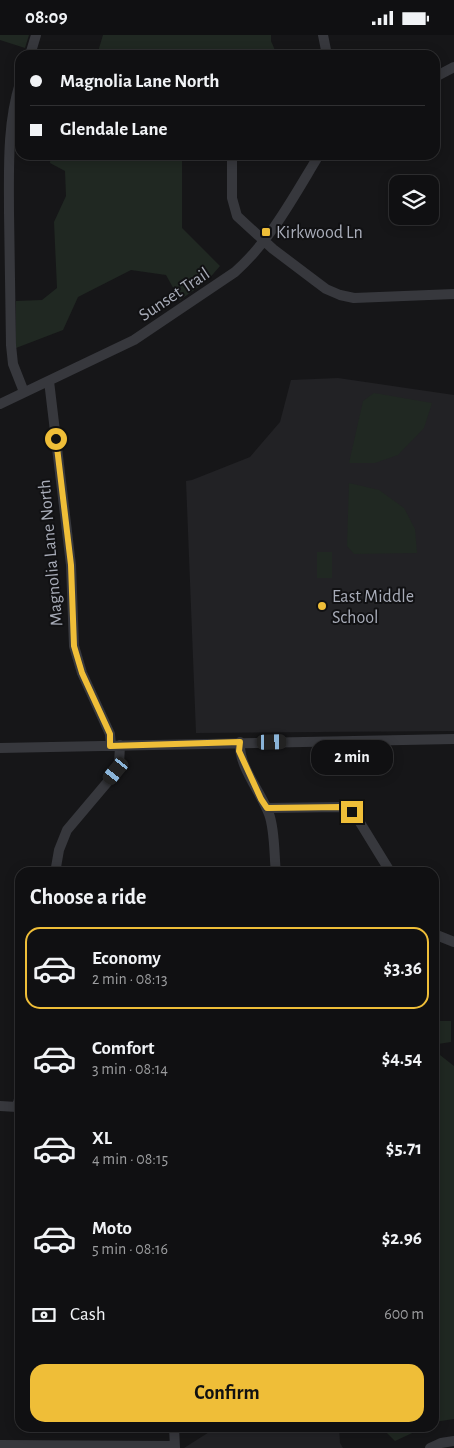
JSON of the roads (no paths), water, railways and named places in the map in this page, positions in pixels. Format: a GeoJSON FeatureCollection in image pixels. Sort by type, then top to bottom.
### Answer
{"type":"FeatureCollection","features":[{"type":"Feature","properties":{"kind":"street"},"geometry":{"type":"LineString","coordinates":[[32,50],[36,35]]}},
{"type":"Feature","properties":{"kind":"street"},"geometry":{"type":"LineString","coordinates":[[323,35],[326,50]]}},
{"type":"Feature","properties":{"kind":"street"},"geometry":{"type":"LineString","coordinates":[[440,74],[454,67]]}},
{"type":"Feature","properties":{"kind":"street"},"geometry":{"type":"LineString","coordinates":[[15,102],[11,127],[9,173],[10,345],[13,364],[24,392]]}},
{"type":"Feature","properties":{"kind":"street"},"geometry":{"type":"LineString","coordinates":[[232,160],[232,198],[237,216],[286,260],[326,289],[354,298],[454,294]]}},
{"type":"Feature","properties":{"kind":"street","name":"Sunset Trail"},"geometry":{"type":"LineString","coordinates":[[0,404],[148,332],[235,272],[270,235],[316,160]]}},
{"type":"Feature","properties":{"kind":"street","name":"Magnolia Lane North"},"geometry":{"type":"LineString","coordinates":[[49,381],[71,565],[74,646],[82,673],[115,746]]}},
{"type":"Feature","properties":{"kind":"street"},"geometry":{"type":"LineString","coordinates":[[0,748],[454,739]]}},
{"type":"Feature","properties":{"kind":"street"},"geometry":{"type":"LineString","coordinates":[[240,742],[239,751],[267,808],[272,825],[276,867]]}},
{"type":"Feature","properties":{"kind":"street"},"geometry":{"type":"LineString","coordinates":[[56,867],[67,830],[119,765],[115,746]]}},
{"type":"Feature","properties":{"kind":"street"},"geometry":{"type":"LineString","coordinates":[[267,808],[346,808],[356,816],[387,867]]}},
{"type":"Feature","properties":{"kind":"street"},"geometry":{"type":"LineString","coordinates":[[439,936],[454,943]]}},
{"type":"Feature","properties":{"kind":"street"},"geometry":{"type":"LineString","coordinates":[[0,1106],[15,1108]]}},
{"type":"Feature","properties":{"kind":"street"},"geometry":{"type":"LineString","coordinates":[[0,1445],[175,1447],[174,1432]]}},
{"type":"Feature","properties":{"kind":"street"},"geometry":{"type":"LineString","coordinates":[[430,1448],[454,1441]]}},
{"type":"Feature","properties":{"kind":"place","name":"Kirkwood Ln"},"geometry":{"type":"Point","coordinates":[266,232]}},
{"type":"Feature","properties":{"kind":"place","name":"East Middle School"},"geometry":{"type":"Point","coordinates":[322,606]}}]}
